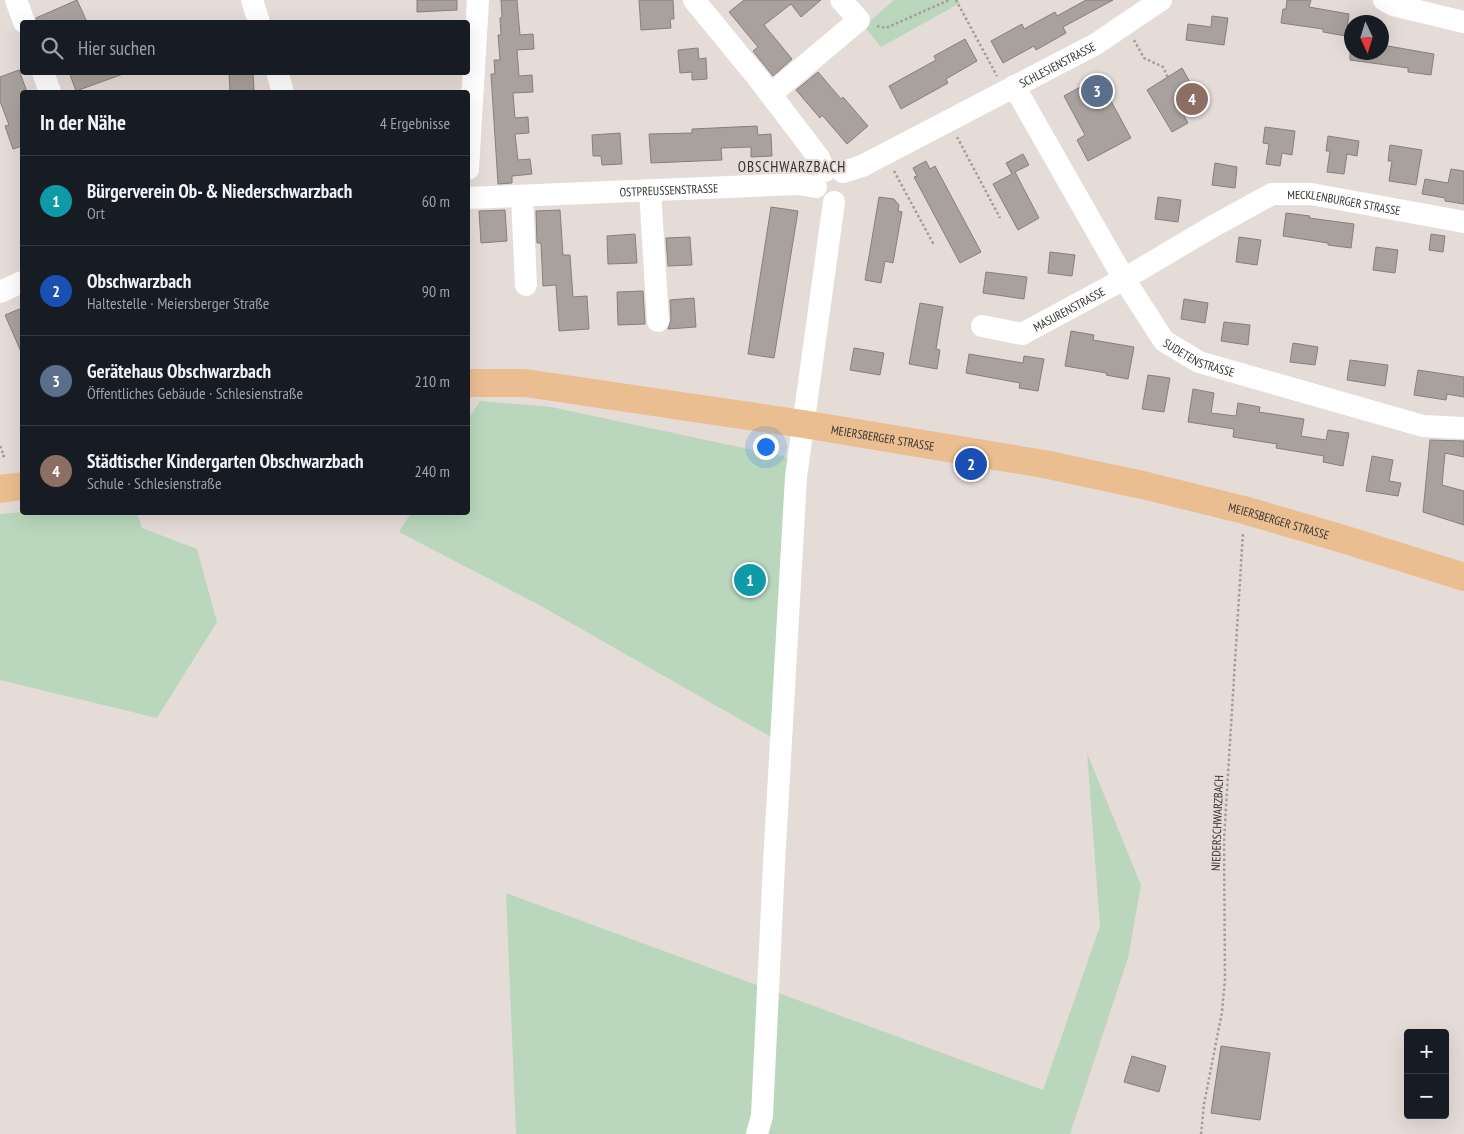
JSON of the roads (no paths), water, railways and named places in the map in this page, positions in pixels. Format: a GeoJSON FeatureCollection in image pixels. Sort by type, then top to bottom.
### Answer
{"type":"FeatureCollection","features":[{"type":"Feature","properties":{"kind":"main road","name":"MEIERSBERGER STRASSE"},"geometry":{"type":"LineString","coordinates":[[470,383],[525,383],[804,424],[1044,464],[1147,486],[1244,510],[1464,577]]}},
{"type":"Feature","properties":{"kind":"main road"},"geometry":{"type":"LineString","coordinates":[[0,489],[20,486]]}},
{"type":"Feature","properties":{"kind":"street"},"geometry":{"type":"LineString","coordinates":[[16,0],[23,20]]}},
{"type":"Feature","properties":{"kind":"street"},"geometry":{"type":"LineString","coordinates":[[252,0],[258,20]]}},
{"type":"Feature","properties":{"kind":"street"},"geometry":{"type":"LineString","coordinates":[[470,135],[478,0]]}},
{"type":"Feature","properties":{"kind":"street"},"geometry":{"type":"LineString","coordinates":[[694,0],[820,158],[828,177],[822,198],[834,202],[845,196],[849,184],[828,177]]}},
{"type":"Feature","properties":{"kind":"street"},"geometry":{"type":"LineString","coordinates":[[770,94],[859,20],[841,0]]}},
{"type":"Feature","properties":{"kind":"street","name":"SCHLESIENSTRASSE"},"geometry":{"type":"LineString","coordinates":[[828,177],[862,166],[1096,44],[1161,0]]}},
{"type":"Feature","properties":{"kind":"street"},"geometry":{"type":"LineString","coordinates":[[1384,0],[1393,5],[1464,22]]}},
{"type":"Feature","properties":{"kind":"street"},"geometry":{"type":"LineString","coordinates":[[44,75],[49,90]]}},
{"type":"Feature","properties":{"kind":"street"},"geometry":{"type":"LineString","coordinates":[[277,75],[282,90]]}},
{"type":"Feature","properties":{"kind":"street","name":"SUDETENSTRASSE"},"geometry":{"type":"LineString","coordinates":[[1009,88],[1124,279],[1164,341],[1199,362],[1424,426],[1464,428]]}},
{"type":"Feature","properties":{"kind":"street","name":"OSTPREUSSENSTRASSE"},"geometry":{"type":"LineString","coordinates":[[470,198],[798,184],[828,177]]}},
{"type":"Feature","properties":{"kind":"street"},"geometry":{"type":"LineString","coordinates":[[650,190],[658,321]]}},
{"type":"Feature","properties":{"kind":"street","name":"MECKLENBURGER STRASSE"},"geometry":{"type":"LineString","coordinates":[[1124,279],[1272,194],[1311,194],[1464,222]]}},
{"type":"Feature","properties":{"kind":"street"},"geometry":{"type":"LineString","coordinates":[[522,196],[526,285]]}},
{"type":"Feature","properties":{"kind":"street"},"geometry":{"type":"LineString","coordinates":[[757,1134],[762,1116],[796,477],[834,202]]}},
{"type":"Feature","properties":{"kind":"street","name":"MASURENSTRASSE"},"geometry":{"type":"LineString","coordinates":[[982,326],[1022,334],[1124,279]]}},
{"type":"Feature","properties":{"kind":"street"},"geometry":{"type":"LineString","coordinates":[[0,292],[20,283]]}},
{"type":"Feature","properties":{"kind":"place","name":"Gerätehaus Obschwarzbach"},"geometry":{"type":"Point","coordinates":[1097,91]}},
{"type":"Feature","properties":{"kind":"place","name":"Städtischer Kindergarten Obschwarzbach"},"geometry":{"type":"Point","coordinates":[1192,99]}},
{"type":"Feature","properties":{"kind":"place","name":"Obschwarzbach"},"geometry":{"type":"Point","coordinates":[971,464]}},
{"type":"Feature","properties":{"kind":"place","name":"Bürgerverein Ob- & Niederschwarzbach"},"geometry":{"type":"Point","coordinates":[750,580]}},
{"type":"Feature","properties":{"kind":"district","name":"OBSCHWARZBACH"},"geometry":{"type":"Point","coordinates":[792,166]}}]}
